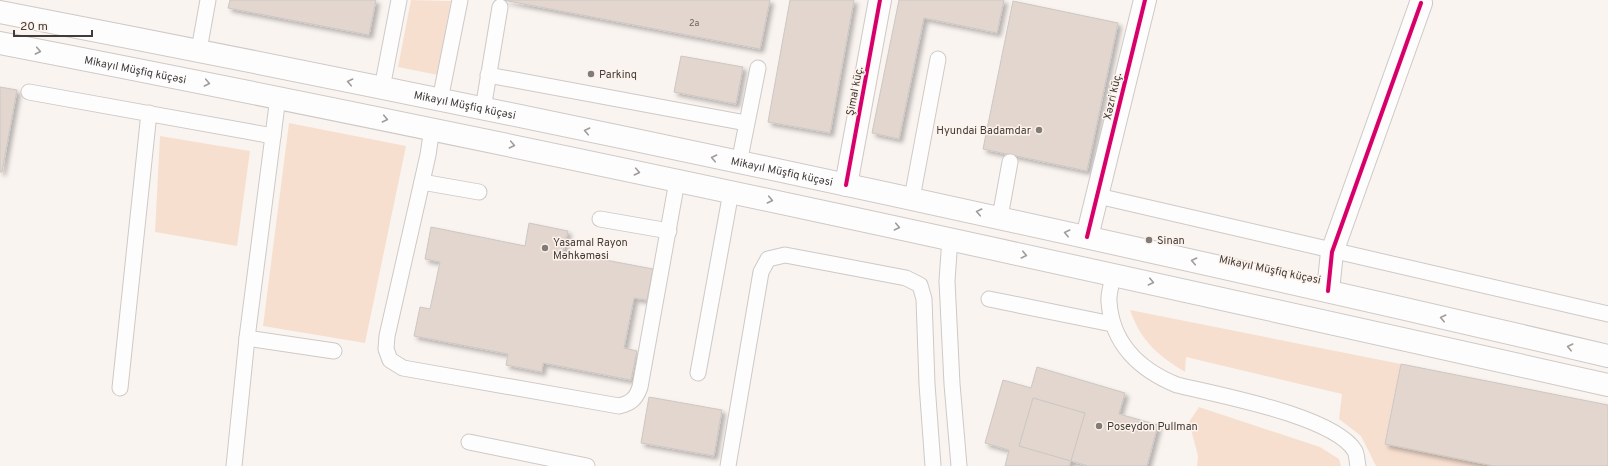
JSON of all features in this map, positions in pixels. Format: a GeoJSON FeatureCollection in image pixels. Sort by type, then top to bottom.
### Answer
{"type":"FeatureCollection","features":[{"type":"Feature","properties":{"kind":"main road","name":"Şimal küç."},"geometry":{"type":"LineString","coordinates":[[846,185],[880,0]]}},
{"type":"Feature","properties":{"kind":"main road","name":"Xəzri küç."},"geometry":{"type":"LineString","coordinates":[[1088,237],[1145,0]]}},
{"type":"Feature","properties":{"kind":"main road"},"geometry":{"type":"LineString","coordinates":[[1328,290],[1332,252],[1421,3]]}},
{"type":"Feature","properties":{"kind":"main road","name":"Mikayıl Müşfiq küçəsi"},"geometry":{"type":"LineString","coordinates":[[0,12],[199,50],[912,198],[1328,290],[1608,356]]}},
{"type":"Feature","properties":{"kind":"main road","name":"Mikayıl Müşfiq küçəsi"},"geometry":{"type":"LineString","coordinates":[[0,43],[432,128],[950,238],[1608,384]]}},
{"type":"Feature","properties":{"kind":"lane"},"geometry":{"type":"LineString","coordinates":[[199,50],[208,0]]}},
{"type":"Feature","properties":{"kind":"lane"},"geometry":{"type":"LineString","coordinates":[[382,88],[399,0]]}},
{"type":"Feature","properties":{"kind":"lane"},"geometry":{"type":"LineString","coordinates":[[440,100],[460,0]]}},
{"type":"Feature","properties":{"kind":"lane"},"geometry":{"type":"LineString","coordinates":[[483,109],[500,7]]}},
{"type":"Feature","properties":{"kind":"lane"},"geometry":{"type":"LineString","coordinates":[[912,198],[938,60]]}},
{"type":"Feature","properties":{"kind":"lane"},"geometry":{"type":"LineString","coordinates":[[739,163],[758,68]]}},
{"type":"Feature","properties":{"kind":"lane"},"geometry":{"type":"LineString","coordinates":[[488,75],[746,123]]}},
{"type":"Feature","properties":{"kind":"lane"},"geometry":{"type":"LineString","coordinates":[[29,92],[273,136]]}},
{"type":"Feature","properties":{"kind":"lane"},"geometry":{"type":"LineString","coordinates":[[234,466],[247,338],[278,97]]}},
{"type":"Feature","properties":{"kind":"lane"},"geometry":{"type":"LineString","coordinates":[[120,388],[149,113]]}},
{"type":"Feature","properties":{"kind":"lane"},"geometry":{"type":"LineString","coordinates":[[432,128],[422,182],[386,336],[386,349],[390,360],[403,368],[619,406],[630,404],[637,396],[640,387],[677,181]]}},
{"type":"Feature","properties":{"kind":"lane"},"geometry":{"type":"LineString","coordinates":[[1000,217],[1010,162]]}},
{"type":"Feature","properties":{"kind":"lane"},"geometry":{"type":"LineString","coordinates":[[422,182],[479,192]]}},
{"type":"Feature","properties":{"kind":"lane"},"geometry":{"type":"LineString","coordinates":[[698,373],[731,192]]}},
{"type":"Feature","properties":{"kind":"lane"},"geometry":{"type":"LineString","coordinates":[[1098,196],[1332,252],[1608,314]]}},
{"type":"Feature","properties":{"kind":"lane"},"geometry":{"type":"LineString","coordinates":[[600,219],[669,231]]}},
{"type":"Feature","properties":{"kind":"lane"},"geometry":{"type":"LineString","coordinates":[[950,238],[947,281],[952,384],[959,466]]}},
{"type":"Feature","properties":{"kind":"lane"},"geometry":{"type":"LineString","coordinates":[[728,466],[761,272],[768,259],[785,254],[906,278],[920,285],[924,299],[927,384],[933,466]]}},
{"type":"Feature","properties":{"kind":"lane"},"geometry":{"type":"LineString","coordinates":[[1114,274],[1109,300],[1112,324],[1130,355],[1138,363],[1158,377],[1178,385],[1302,417],[1332,431],[1355,451],[1358,466]]}},
{"type":"Feature","properties":{"kind":"lane"},"geometry":{"type":"LineString","coordinates":[[989,299],[1112,324]]}},
{"type":"Feature","properties":{"kind":"lane"},"geometry":{"type":"LineString","coordinates":[[247,338],[334,351]]}},
{"type":"Feature","properties":{"kind":"lane"},"geometry":{"type":"LineString","coordinates":[[927,384],[952,384]]}},
{"type":"Feature","properties":{"kind":"lane"},"geometry":{"type":"LineString","coordinates":[[469,442],[587,466]]}},
{"type":"Feature","properties":{"kind":"shaded area"},"geometry":{"type":"Polygon","coordinates":[[[411,0],[451,1],[438,75],[398,67],[411,0]]]}},
{"type":"Feature","properties":{"kind":"shaded area"},"geometry":{"type":"Polygon","coordinates":[[[289,123],[406,146],[365,343],[263,326],[289,123]]]}},
{"type":"Feature","properties":{"kind":"shaded area"},"geometry":{"type":"Polygon","coordinates":[[[160,136],[250,151],[237,246],[155,232],[160,136]]]}},
{"type":"Feature","properties":{"kind":"shaded area"},"geometry":{"type":"Polygon","coordinates":[[[1130,310],[1401,364],[1385,444],[1494,466],[1376,466],[1361,436],[1339,419],[1342,394],[1186,357],[1185,372],[1166,360],[1151,346],[1139,330],[1130,310]]]}},
{"type":"Feature","properties":{"kind":"shaded area"},"geometry":{"type":"Polygon","coordinates":[[[1199,407],[1320,447],[1339,459],[1341,466],[1197,466],[1198,456],[1189,422],[1199,407]]]}},
{"type":"Feature","properties":{"kind":"building"},"geometry":{"type":"Polygon","coordinates":[[[230,0],[376,0],[369,35],[228,8],[230,0]]]}},
{"type":"Feature","properties":{"kind":"building"},"geometry":{"type":"Polygon","coordinates":[[[503,0],[770,0],[760,49],[503,0]]]}},
{"type":"Feature","properties":{"kind":"building"},"geometry":{"type":"Polygon","coordinates":[[[790,0],[854,0],[830,133],[768,122],[790,0]]]}},
{"type":"Feature","properties":{"kind":"building"},"geometry":{"type":"Polygon","coordinates":[[[899,0],[1004,0],[997,33],[924,18],[899,139],[872,133],[899,0]]]}},
{"type":"Feature","properties":{"kind":"building"},"geometry":{"type":"Polygon","coordinates":[[[1013,1],[1118,23],[1087,171],[983,149],[1013,1]]]}},
{"type":"Feature","properties":{"kind":"building"},"geometry":{"type":"Polygon","coordinates":[[[681,56],[743,67],[736,104],[674,92],[681,56]]]}},
{"type":"Feature","properties":{"kind":"building"},"geometry":{"type":"Polygon","coordinates":[[[0,87],[17,90],[2,172],[0,172],[0,87]]]}},
{"type":"Feature","properties":{"kind":"building"},"geometry":{"type":"Polygon","coordinates":[[[529,223],[568,231],[563,252],[653,269],[647,300],[634,298],[624,348],[637,351],[631,380],[543,363],[542,372],[506,365],[508,354],[414,336],[420,307],[430,309],[440,262],[425,259],[431,227],[525,246],[529,223]]]}},
{"type":"Feature","properties":{"kind":"building"},"geometry":{"type":"Polygon","coordinates":[[[1401,364],[1608,405],[1608,466],[1494,466],[1385,444],[1401,364]]]}},
{"type":"Feature","properties":{"kind":"building"},"geometry":{"type":"Polygon","coordinates":[[[1037,367],[1125,393],[1119,414],[1158,425],[1147,466],[1088,466],[1071,461],[1069,466],[1005,466],[1009,450],[985,443],[1003,380],[1031,388],[1037,367]]]}},
{"type":"Feature","properties":{"kind":"building"},"geometry":{"type":"Polygon","coordinates":[[[649,397],[722,410],[714,456],[641,443],[649,397]]]}},
{"type":"Feature","properties":{"kind":"building"},"geometry":{"type":"Polygon","coordinates":[[[1033,398],[1085,413],[1071,461],[1019,446],[1033,398]]]}},
{"type":"Feature","properties":{"kind":"cycle path"},"geometry":{"type":"LineString","coordinates":[[846,185],[880,0]]}},
{"type":"Feature","properties":{"kind":"cycle path"},"geometry":{"type":"LineString","coordinates":[[1087,237],[1145,0]]}},
{"type":"Feature","properties":{"kind":"cycle path"},"geometry":{"type":"LineString","coordinates":[[1328,291],[1332,252],[1421,3]]}},
{"type":"Feature","properties":{"kind":"place","name":"Parkinq"},"geometry":{"type":"Point","coordinates":[591,74]}},
{"type":"Feature","properties":{"kind":"place","name":"Hyundai Badamdar"},"geometry":{"type":"Point","coordinates":[1039,130]}},
{"type":"Feature","properties":{"kind":"place","name":"Sinan"},"geometry":{"type":"Point","coordinates":[1149,240]}},
{"type":"Feature","properties":{"kind":"place","name":"Yasamal Rayon Məhkəməsi"},"geometry":{"type":"Point","coordinates":[545,248]}},
{"type":"Feature","properties":{"kind":"place","name":"Poseydon Pullman"},"geometry":{"type":"Point","coordinates":[1099,426]}}]}
